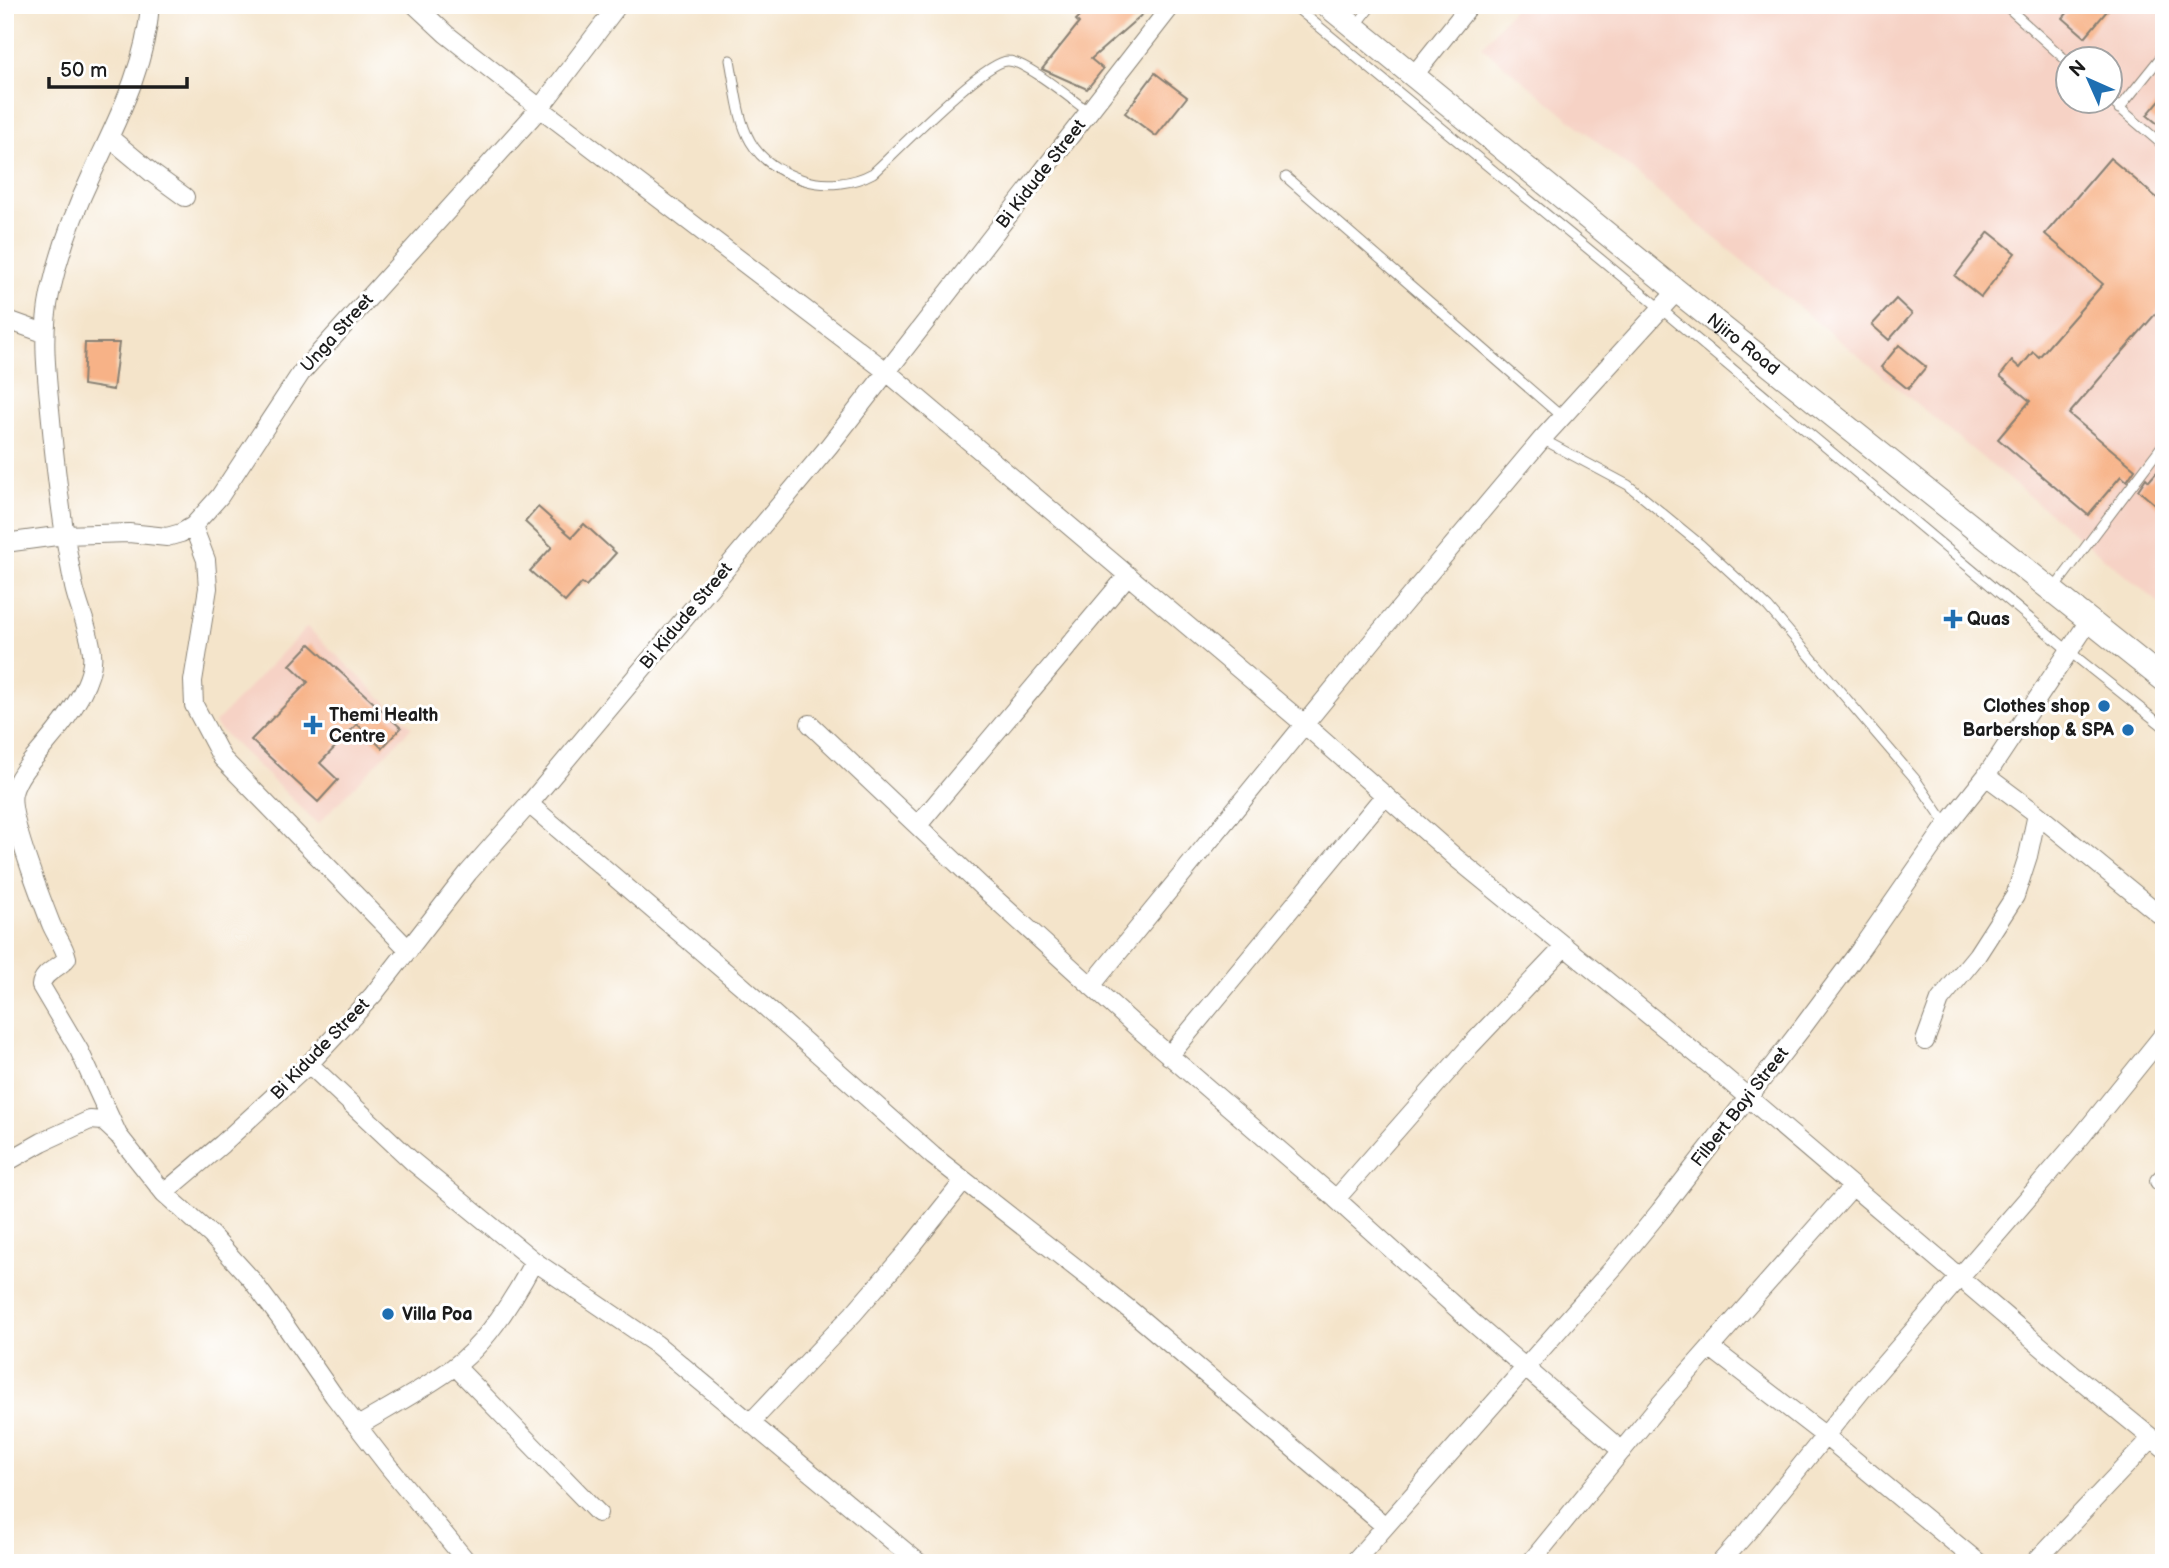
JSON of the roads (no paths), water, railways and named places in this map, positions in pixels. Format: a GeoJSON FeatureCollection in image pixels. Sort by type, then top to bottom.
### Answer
{"type":"FeatureCollection","features":[{"type":"Feature","properties":{"kind":"street"},"geometry":{"type":"LineString","coordinates":[[118,1135],[79,1050],[43,993],[41,981],[67,958],[52,925],[14,818],[13,794],[22,772],[47,743],[80,696],[91,671],[92,654],[64,535],[44,333],[50,294],[63,248],[82,195],[110,138],[142,54],[148,31],[150,5]]}},
{"type":"Feature","properties":{"kind":"street"},"geometry":{"type":"LineString","coordinates":[[415,5],[446,34],[540,108],[887,371],[1304,724],[1466,866],[1748,1097],[2158,1443],[2034,1563]]}},
{"type":"Feature","properties":{"kind":"street","name":"Unga Street"},"geometry":{"type":"LineString","coordinates":[[193,526],[220,496],[301,373],[540,108],[618,5]]}},
{"type":"Feature","properties":{"kind":"street","name":"Bi Kidude Street"},"geometry":{"type":"LineString","coordinates":[[164,1193],[222,1144],[346,1027],[468,873],[530,804],[789,495],[1172,5]]}},
{"type":"Feature","properties":{"kind":"street","name":"Njiro Road"},"geometry":{"type":"LineString","coordinates":[[1326,5],[1677,291],[2164,680]]}},
{"type":"Feature","properties":{"kind":"street"},"geometry":{"type":"LineString","coordinates":[[1414,75],[1470,5]]}},
{"type":"Feature","properties":{"kind":"street"},"geometry":{"type":"LineString","coordinates":[[110,138],[185,197]]}},
{"type":"Feature","properties":{"kind":"street"},"geometry":{"type":"LineString","coordinates":[[1091,986],[1304,724],[1542,439],[1677,291]]}},
{"type":"Feature","properties":{"kind":"street"},"geometry":{"type":"LineString","coordinates":[[5,319],[44,333]]}},
{"type":"Feature","properties":{"kind":"street"},"geometry":{"type":"LineString","coordinates":[[5,542],[64,535],[129,533],[167,537],[193,526],[205,561],[208,588],[193,681],[194,705],[209,737],[222,758],[409,950]]}},
{"type":"Feature","properties":{"kind":"street"},"geometry":{"type":"LineString","coordinates":[[918,825],[1128,575]]}},
{"type":"Feature","properties":{"kind":"street","name":"Filbert Bayi Street"},"geometry":{"type":"LineString","coordinates":[[1353,1563],[1615,1266],[1802,1028],[1947,825],[1986,776],[2089,621]]}},
{"type":"Feature","properties":{"kind":"street"},"geometry":{"type":"LineString","coordinates":[[810,724],[1169,1056],[1622,1451]]}},
{"type":"Feature","properties":{"kind":"street"},"geometry":{"type":"LineString","coordinates":[[1986,776],[2164,918]]}},
{"type":"Feature","properties":{"kind":"street"},"geometry":{"type":"LineString","coordinates":[[1169,1056],[1385,795]]}},
{"type":"Feature","properties":{"kind":"street"},"geometry":{"type":"LineString","coordinates":[[530,804],[742,986],[963,1182],[1140,1319],[1385,1526]]}},
{"type":"Feature","properties":{"kind":"street"},"geometry":{"type":"LineString","coordinates":[[1926,1041],[1940,1000],[1977,955],[2015,896],[2028,856],[2037,814]]}},
{"type":"Feature","properties":{"kind":"street"},"geometry":{"type":"LineString","coordinates":[[1336,1199],[1463,1054],[1564,946]]}},
{"type":"Feature","properties":{"kind":"street"},"geometry":{"type":"LineString","coordinates":[[1720,1563],[1824,1436],[2080,1138],[2164,1034]]}},
{"type":"Feature","properties":{"kind":"street"},"geometry":{"type":"LineString","coordinates":[[309,1064],[412,1161],[534,1261],[656,1344],[919,1563]]}},
{"type":"Feature","properties":{"kind":"street"},"geometry":{"type":"LineString","coordinates":[[5,1163],[90,1120],[103,1121],[118,1135],[164,1193],[211,1235],[251,1279],[388,1467],[468,1563]]}},
{"type":"Feature","properties":{"kind":"street"},"geometry":{"type":"LineString","coordinates":[[751,1422],[862,1305],[963,1182]]}},
{"type":"Feature","properties":{"kind":"street"},"geometry":{"type":"LineString","coordinates":[[1530,1563],[1622,1451],[1852,1187]]}},
{"type":"Feature","properties":{"kind":"street"},"geometry":{"type":"LineString","coordinates":[[358,1426],[455,1366],[473,1349],[514,1298],[534,1261]]}},
{"type":"Feature","properties":{"kind":"street"},"geometry":{"type":"LineString","coordinates":[[1711,1348],[1979,1563]]}},
{"type":"Feature","properties":{"kind":"street"},"geometry":{"type":"LineString","coordinates":[[455,1366],[598,1513]]}},
{"type":"Feature","properties":{"kind":"lane"},"geometry":{"type":"LineString","coordinates":[[1293,5],[1661,309],[2070,653],[2164,727]]}},
{"type":"Feature","properties":{"kind":"lane"},"geometry":{"type":"LineString","coordinates":[[1354,28],[1372,5]]}},
{"type":"Feature","properties":{"kind":"lane"},"geometry":{"type":"LineString","coordinates":[[2005,5],[2054,50]]}},
{"type":"Feature","properties":{"kind":"lane"},"geometry":{"type":"LineString","coordinates":[[2124,103],[2164,53]]}},
{"type":"Feature","properties":{"kind":"lane"},"geometry":{"type":"LineString","coordinates":[[730,60],[741,121],[756,152],[784,174],[811,182],[835,184],[864,178],[873,173],[977,76],[1000,61],[1009,60],[1023,65],[1089,112]]}},
{"type":"Feature","properties":{"kind":"lane"},"geometry":{"type":"LineString","coordinates":[[2124,113],[2164,146]]}},
{"type":"Feature","properties":{"kind":"lane"},"geometry":{"type":"LineString","coordinates":[[1286,177],[1562,417]]}},
{"type":"Feature","properties":{"kind":"lane"},"geometry":{"type":"LineString","coordinates":[[1542,439],[1628,485],[1701,545],[1768,607],[1916,780],[1947,825]]}},
{"type":"Feature","properties":{"kind":"lane"},"geometry":{"type":"LineString","coordinates":[[2052,592],[2164,443]]}},
{"type":"Feature","properties":{"kind":"place","name":"Quas"},"geometry":{"type":"Point","coordinates":[1953,619]}},
{"type":"Feature","properties":{"kind":"place","name":"Clothes shop"},"geometry":{"type":"Point","coordinates":[2104,706]}},
{"type":"Feature","properties":{"kind":"place","name":"Themi Health Centre"},"geometry":{"type":"Point","coordinates":[313,725]}},
{"type":"Feature","properties":{"kind":"place","name":"Barbershop & SPA"},"geometry":{"type":"Point","coordinates":[2128,730]}},
{"type":"Feature","properties":{"kind":"place","name":"Villa Poa"},"geometry":{"type":"Point","coordinates":[388,1314]}}]}
